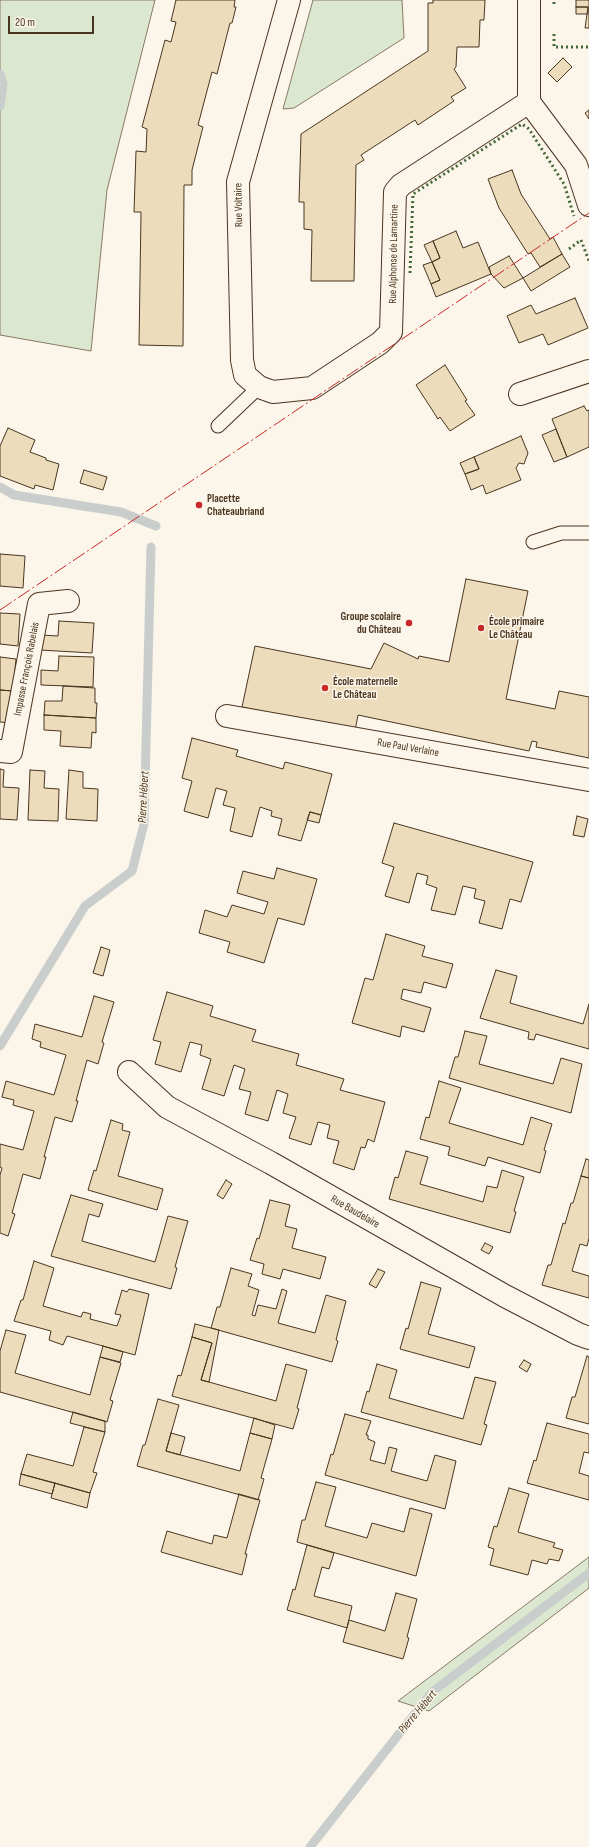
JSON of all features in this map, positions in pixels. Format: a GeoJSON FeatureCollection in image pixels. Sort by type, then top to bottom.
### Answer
{"type":"FeatureCollection","features":[{"type":"Feature","properties":{"kind":"street","name":"Rue Voltaire"},"geometry":{"type":"LineString","coordinates":[[259,387],[245,374],[242,360],[238,182],[289,0]]}},
{"type":"Feature","properties":{"kind":"street"},"geometry":{"type":"LineString","coordinates":[[529,0],[529,102],[576,165],[589,205]]}},
{"type":"Feature","properties":{"kind":"street","name":"Rue Alphonse de Lamartine"},"geometry":{"type":"LineString","coordinates":[[259,387],[273,392],[312,388],[380,343],[391,332],[395,192],[401,185],[529,102]]}},
{"type":"Feature","properties":{"kind":"street"},"geometry":{"type":"LineString","coordinates":[[520,394],[589,371]]}},
{"type":"Feature","properties":{"kind":"street","name":"Impasse François Rabelais"},"geometry":{"type":"LineString","coordinates":[[0,751],[11,752],[39,604],[68,601]]}},
{"type":"Feature","properties":{"kind":"street","name":"Rue Paul Verlaine"},"geometry":{"type":"LineString","coordinates":[[228,716],[589,780]]}},
{"type":"Feature","properties":{"kind":"street","name":"Rue Baudelaire"},"geometry":{"type":"LineString","coordinates":[[129,1072],[167,1107],[271,1163],[505,1296],[578,1334],[589,1338]]}},
{"type":"Feature","properties":{"kind":"lane"},"geometry":{"type":"LineString","coordinates":[[218,426],[259,387]]}},
{"type":"Feature","properties":{"kind":"lane"},"geometry":{"type":"LineString","coordinates":[[534,542],[561,533],[589,533]]}},
{"type":"Feature","properties":{"kind":"green space"},"geometry":{"type":"Polygon","coordinates":[[[0,0],[155,0],[107,190],[91,351],[0,335],[0,0]]]}},
{"type":"Feature","properties":{"kind":"green space"},"geometry":{"type":"Polygon","coordinates":[[[313,0],[402,0],[404,38],[294,108],[283,109],[313,0]]]}},
{"type":"Feature","properties":{"kind":"green space"},"geometry":{"type":"Polygon","coordinates":[[[589,1557],[589,1588],[429,1711],[398,1701],[589,1557]]]}},
{"type":"Feature","properties":{"kind":"building"},"geometry":{"type":"Polygon","coordinates":[[[176,0],[235,0],[234,7],[236,7],[232,23],[230,23],[217,74],[212,72],[198,125],[203,127],[192,170],[192,185],[184,185],[183,346],[139,345],[141,212],[134,212],[136,151],[146,152],[147,129],[142,127],[165,40],[171,42],[176,22],[171,21],[176,0]]]}},
{"type":"Feature","properties":{"kind":"building"},"geometry":{"type":"Polygon","coordinates":[[[433,0],[485,0],[484,20],[480,20],[479,47],[457,47],[456,67],[454,69],[466,88],[451,97],[454,101],[418,125],[415,120],[361,155],[364,160],[356,165],[354,281],[311,281],[312,230],[304,229],[304,202],[299,202],[301,134],[428,51],[428,3],[433,3],[433,0]]]}},
{"type":"Feature","properties":{"kind":"building"},"geometry":{"type":"Polygon","coordinates":[[[576,0],[589,0],[589,28],[585,28],[588,7],[576,7],[576,0]]]}},
{"type":"Feature","properties":{"kind":"building"},"geometry":{"type":"Polygon","coordinates":[[[576,7],[588,7],[588,14],[576,14],[576,7]]]}},
{"type":"Feature","properties":{"kind":"building"},"geometry":{"type":"Polygon","coordinates":[[[563,58],[572,67],[557,82],[548,73],[563,58]]]}},
{"type":"Feature","properties":{"kind":"building"},"geometry":{"type":"Polygon","coordinates":[[[589,110],[589,119],[585,113],[589,110]]]}},
{"type":"Feature","properties":{"kind":"building"},"geometry":{"type":"Polygon","coordinates":[[[512,170],[521,194],[550,239],[553,237],[562,254],[540,267],[531,253],[528,254],[499,208],[488,179],[512,170]]]}},
{"type":"Feature","properties":{"kind":"building"},"geometry":{"type":"Polygon","coordinates":[[[456,231],[463,248],[478,242],[491,274],[436,297],[431,284],[440,280],[432,262],[440,258],[433,241],[456,231]]]}},
{"type":"Feature","properties":{"kind":"building"},"geometry":{"type":"Polygon","coordinates":[[[433,241],[440,258],[432,262],[424,245],[433,241]]]}},
{"type":"Feature","properties":{"kind":"building"},"geometry":{"type":"Polygon","coordinates":[[[562,254],[570,267],[531,291],[523,278],[562,254]]]}},
{"type":"Feature","properties":{"kind":"building"},"geometry":{"type":"Polygon","coordinates":[[[509,256],[523,278],[504,288],[491,274],[489,267],[509,256]]]}},
{"type":"Feature","properties":{"kind":"building"},"geometry":{"type":"Polygon","coordinates":[[[432,262],[440,280],[431,284],[423,265],[432,262]]]}},
{"type":"Feature","properties":{"kind":"building"},"geometry":{"type":"Polygon","coordinates":[[[575,298],[588,328],[548,345],[543,334],[519,343],[507,316],[531,305],[536,314],[575,298]]]}},
{"type":"Feature","properties":{"kind":"building"},"geometry":{"type":"Polygon","coordinates":[[[445,365],[467,400],[465,401],[475,415],[450,431],[440,417],[438,419],[416,385],[445,365]]]}},
{"type":"Feature","properties":{"kind":"building"},"geometry":{"type":"Polygon","coordinates":[[[584,406],[587,411],[589,410],[589,447],[567,457],[552,419],[584,406]]]}},
{"type":"Feature","properties":{"kind":"building"},"geometry":{"type":"Polygon","coordinates":[[[8,428],[35,440],[30,452],[46,458],[46,460],[59,464],[53,490],[35,485],[34,489],[0,476],[0,446],[8,428]]]}},
{"type":"Feature","properties":{"kind":"building"},"geometry":{"type":"Polygon","coordinates":[[[556,429],[567,457],[554,462],[542,435],[556,429]]]}},
{"type":"Feature","properties":{"kind":"building"},"geometry":{"type":"Polygon","coordinates":[[[521,436],[528,453],[524,464],[519,463],[516,468],[521,480],[486,494],[483,485],[471,490],[465,474],[479,469],[474,457],[521,436]]]}},
{"type":"Feature","properties":{"kind":"building"},"geometry":{"type":"Polygon","coordinates":[[[474,457],[479,469],[465,474],[460,463],[474,457]]]}},
{"type":"Feature","properties":{"kind":"building"},"geometry":{"type":"Polygon","coordinates":[[[84,470],[107,477],[103,490],[80,483],[84,470]]]}},
{"type":"Feature","properties":{"kind":"building"},"geometry":{"type":"Polygon","coordinates":[[[0,554],[25,556],[23,588],[0,586],[0,554]]]}},
{"type":"Feature","properties":{"kind":"building"},"geometry":{"type":"Polygon","coordinates":[[[466,579],[528,591],[506,699],[555,709],[559,691],[589,697],[589,758],[536,747],[537,742],[532,741],[529,751],[358,715],[355,731],[242,707],[255,646],[371,669],[384,643],[418,659],[419,656],[449,662],[466,579]]]}},
{"type":"Feature","properties":{"kind":"building"},"geometry":{"type":"Polygon","coordinates":[[[0,613],[20,614],[18,646],[0,644],[0,613]]]}},
{"type":"Feature","properties":{"kind":"building"},"geometry":{"type":"Polygon","coordinates":[[[59,621],[94,623],[92,653],[40,650],[41,635],[58,636],[59,621]]]}},
{"type":"Feature","properties":{"kind":"building"},"geometry":{"type":"Polygon","coordinates":[[[59,656],[94,657],[93,687],[41,685],[41,670],[58,671],[59,656]]]}},
{"type":"Feature","properties":{"kind":"building"},"geometry":{"type":"Polygon","coordinates":[[[0,657],[16,659],[13,691],[0,690],[0,657]]]}},
{"type":"Feature","properties":{"kind":"building"},"geometry":{"type":"Polygon","coordinates":[[[63,686],[95,688],[95,703],[97,703],[96,718],[44,715],[45,701],[62,701],[63,686]]]}},
{"type":"Feature","properties":{"kind":"building"},"geometry":{"type":"Polygon","coordinates":[[[0,690],[13,691],[11,723],[0,722],[0,690]]]}},
{"type":"Feature","properties":{"kind":"building"},"geometry":{"type":"Polygon","coordinates":[[[44,715],[96,718],[96,733],[92,732],[91,748],[60,746],[61,731],[44,730],[44,715]]]}},
{"type":"Feature","properties":{"kind":"building"},"geometry":{"type":"Polygon","coordinates":[[[192,738],[238,750],[236,756],[283,769],[285,762],[332,774],[321,815],[310,812],[301,841],[278,835],[282,819],[271,816],[272,811],[260,807],[252,837],[230,831],[235,808],[223,805],[227,791],[216,788],[208,818],[184,811],[192,781],[182,778],[192,738]]]}},
{"type":"Feature","properties":{"kind":"building"},"geometry":{"type":"Polygon","coordinates":[[[0,769],[4,770],[3,787],[19,788],[17,820],[0,819],[0,769]]]}},
{"type":"Feature","properties":{"kind":"building"},"geometry":{"type":"Polygon","coordinates":[[[30,770],[45,771],[44,788],[59,789],[58,821],[28,820],[30,770]]]}},
{"type":"Feature","properties":{"kind":"building"},"geometry":{"type":"Polygon","coordinates":[[[69,770],[83,772],[83,788],[98,789],[97,821],[66,819],[69,770]]]}},
{"type":"Feature","properties":{"kind":"building"},"geometry":{"type":"Polygon","coordinates":[[[310,812],[321,815],[319,823],[307,820],[310,812]]]}},
{"type":"Feature","properties":{"kind":"building"},"geometry":{"type":"Polygon","coordinates":[[[577,816],[588,819],[584,837],[573,835],[577,816]]]}},
{"type":"Feature","properties":{"kind":"building"},"geometry":{"type":"Polygon","coordinates":[[[394,823],[533,862],[521,902],[510,899],[502,929],[479,923],[485,901],[474,898],[476,889],[463,886],[455,915],[431,910],[437,888],[426,884],[428,876],[417,873],[409,903],[385,896],[394,867],[382,863],[394,823]]]}},
{"type":"Feature","properties":{"kind":"building"},"geometry":{"type":"Polygon","coordinates":[[[277,868],[317,879],[304,925],[278,918],[264,963],[227,952],[230,942],[199,933],[205,910],[227,917],[232,905],[264,914],[268,902],[237,893],[243,871],[274,879],[277,868]]]}},
{"type":"Feature","properties":{"kind":"building"},"geometry":{"type":"Polygon","coordinates":[[[386,934],[425,946],[422,956],[453,964],[446,988],[424,982],[421,993],[403,989],[401,999],[431,1008],[424,1032],[402,1026],[400,1037],[352,1023],[365,978],[373,980],[386,934]]]}},
{"type":"Feature","properties":{"kind":"building"},"geometry":{"type":"Polygon","coordinates":[[[101,947],[110,950],[103,976],[93,973],[101,947]]]}},
{"type":"Feature","properties":{"kind":"building"},"geometry":{"type":"Polygon","coordinates":[[[496,970],[517,976],[510,1003],[583,1024],[589,1004],[589,1049],[536,1034],[534,1040],[528,1039],[529,1032],[480,1018],[496,970]]]}},
{"type":"Feature","properties":{"kind":"building"},"geometry":{"type":"Polygon","coordinates":[[[167,992],[213,1006],[210,1016],[256,1030],[252,1041],[299,1054],[296,1065],[344,1079],[340,1090],[385,1102],[374,1142],[368,1139],[365,1148],[361,1147],[354,1170],[333,1163],[339,1141],[327,1138],[330,1125],[318,1122],[311,1145],[289,1138],[296,1117],[283,1113],[288,1094],[277,1090],[268,1121],[245,1114],[251,1092],[239,1089],[245,1069],[234,1065],[224,1096],[202,1089],[211,1059],[200,1055],[202,1045],[190,1042],[181,1072],[155,1064],[161,1042],[153,1040],[167,992]]]}},
{"type":"Feature","properties":{"kind":"building"},"geometry":{"type":"Polygon","coordinates":[[[94,996],[114,1002],[102,1042],[104,1043],[98,1064],[87,1060],[72,1122],[55,1117],[44,1157],[46,1157],[40,1179],[23,1174],[12,1213],[15,1214],[8,1236],[0,1233],[0,1175],[2,1168],[0,1167],[0,1144],[23,1150],[34,1111],[13,1105],[14,1100],[2,1097],[6,1081],[54,1095],[66,1055],[40,1047],[41,1042],[32,1039],[35,1024],[82,1037],[94,996]]]}},
{"type":"Feature","properties":{"kind":"building"},"geometry":{"type":"Polygon","coordinates":[[[465,1031],[487,1036],[479,1064],[553,1084],[561,1058],[582,1064],[571,1113],[449,1078],[455,1057],[458,1057],[465,1031]]]}},
{"type":"Feature","properties":{"kind":"building"},"geometry":{"type":"Polygon","coordinates":[[[439,1081],[461,1088],[449,1123],[523,1145],[531,1117],[552,1124],[544,1150],[546,1151],[540,1173],[488,1157],[485,1166],[448,1155],[450,1147],[420,1139],[426,1117],[429,1118],[439,1081]]]}},
{"type":"Feature","properties":{"kind":"building"},"geometry":{"type":"Polygon","coordinates":[[[111,1120],[123,1124],[122,1130],[130,1132],[118,1176],[163,1189],[157,1210],[88,1190],[94,1170],[96,1171],[111,1120]]]}},
{"type":"Feature","properties":{"kind":"building"},"geometry":{"type":"Polygon","coordinates":[[[406,1151],[428,1157],[420,1184],[483,1202],[487,1186],[497,1188],[502,1170],[524,1177],[514,1211],[516,1212],[510,1233],[389,1199],[395,1177],[398,1178],[406,1151]]]}},
{"type":"Feature","properties":{"kind":"building"},"geometry":{"type":"Polygon","coordinates":[[[586,1159],[589,1160],[589,1178],[581,1176],[586,1159]]]}},
{"type":"Feature","properties":{"kind":"building"},"geometry":{"type":"Polygon","coordinates":[[[581,1176],[589,1178],[589,1238],[587,1246],[580,1244],[572,1271],[589,1276],[589,1298],[542,1285],[548,1265],[551,1265],[563,1223],[565,1224],[581,1176]]]}},
{"type":"Feature","properties":{"kind":"building"},"geometry":{"type":"Polygon","coordinates":[[[226,1180],[232,1184],[223,1199],[217,1195],[226,1180]]]}},
{"type":"Feature","properties":{"kind":"building"},"geometry":{"type":"Polygon","coordinates":[[[71,1195],[103,1204],[99,1217],[89,1214],[82,1241],[155,1262],[168,1216],[188,1221],[175,1267],[177,1268],[171,1289],[51,1256],[71,1195]]]}},
{"type":"Feature","properties":{"kind":"building"},"geometry":{"type":"Polygon","coordinates":[[[270,1200],[290,1205],[285,1226],[297,1229],[292,1248],[326,1257],[320,1279],[283,1269],[280,1279],[262,1274],[264,1264],[250,1260],[257,1238],[259,1239],[270,1200]]]}},
{"type":"Feature","properties":{"kind":"building"},"geometry":{"type":"Polygon","coordinates":[[[485,1243],[493,1247],[489,1254],[481,1250],[485,1243]]]}},
{"type":"Feature","properties":{"kind":"building"},"geometry":{"type":"Polygon","coordinates":[[[34,1261],[54,1268],[43,1306],[81,1317],[83,1312],[91,1314],[90,1319],[117,1326],[121,1315],[115,1314],[122,1290],[127,1292],[129,1289],[149,1294],[135,1355],[67,1336],[63,1345],[49,1340],[51,1331],[14,1321],[21,1300],[23,1300],[34,1261]]]}},
{"type":"Feature","properties":{"kind":"building"},"geometry":{"type":"Polygon","coordinates":[[[231,1268],[252,1274],[248,1286],[259,1290],[252,1315],[255,1316],[258,1305],[276,1309],[282,1289],[287,1291],[278,1323],[315,1333],[326,1295],[346,1301],[332,1362],[211,1328],[217,1307],[220,1307],[231,1268]]]}},
{"type":"Feature","properties":{"kind":"building"},"geometry":{"type":"Polygon","coordinates":[[[378,1269],[385,1272],[376,1288],[369,1284],[378,1269]]]}},
{"type":"Feature","properties":{"kind":"building"},"geometry":{"type":"Polygon","coordinates":[[[421,1282],[441,1288],[428,1334],[475,1347],[469,1368],[400,1349],[406,1328],[408,1329],[421,1282]]]}},
{"type":"Feature","properties":{"kind":"building"},"geometry":{"type":"Polygon","coordinates":[[[195,1324],[219,1330],[209,1382],[201,1380],[212,1343],[192,1337],[195,1324]]]}},
{"type":"Feature","properties":{"kind":"building"},"geometry":{"type":"Polygon","coordinates":[[[6,1330],[26,1335],[15,1373],[90,1395],[100,1357],[121,1363],[110,1400],[113,1401],[107,1422],[0,1392],[0,1351],[6,1330]]]}},
{"type":"Feature","properties":{"kind":"building"},"geometry":{"type":"Polygon","coordinates":[[[192,1337],[212,1343],[201,1380],[276,1401],[286,1364],[307,1370],[297,1408],[299,1409],[293,1429],[172,1396],[178,1375],[181,1376],[192,1337]]]}},
{"type":"Feature","properties":{"kind":"building"},"geometry":{"type":"Polygon","coordinates":[[[103,1346],[123,1352],[120,1362],[100,1357],[103,1346]]]}},
{"type":"Feature","properties":{"kind":"building"},"geometry":{"type":"Polygon","coordinates":[[[587,1356],[589,1357],[589,1424],[566,1418],[572,1397],[575,1397],[587,1356]]]}},
{"type":"Feature","properties":{"kind":"building"},"geometry":{"type":"Polygon","coordinates":[[[524,1360],[531,1364],[527,1372],[519,1367],[524,1360]]]}},
{"type":"Feature","properties":{"kind":"building"},"geometry":{"type":"Polygon","coordinates":[[[377,1364],[397,1370],[389,1398],[463,1419],[475,1377],[496,1382],[484,1424],[487,1425],[481,1445],[361,1412],[367,1391],[369,1392],[377,1364]]]}},
{"type":"Feature","properties":{"kind":"building"},"geometry":{"type":"Polygon","coordinates":[[[158,1399],[179,1405],[166,1451],[240,1471],[250,1433],[272,1439],[261,1478],[264,1479],[258,1500],[137,1466],[143,1445],[145,1445],[158,1399]]]}},
{"type":"Feature","properties":{"kind":"building"},"geometry":{"type":"Polygon","coordinates":[[[73,1412],[105,1421],[105,1432],[70,1423],[73,1412]]]}},
{"type":"Feature","properties":{"kind":"building"},"geometry":{"type":"Polygon","coordinates":[[[345,1414],[371,1421],[366,1435],[368,1435],[368,1439],[375,1442],[370,1460],[385,1464],[389,1447],[397,1449],[391,1471],[427,1481],[435,1455],[456,1461],[445,1509],[325,1475],[331,1454],[333,1455],[345,1414]]]}},
{"type":"Feature","properties":{"kind":"building"},"geometry":{"type":"Polygon","coordinates":[[[254,1418],[275,1425],[272,1439],[250,1433],[254,1418]]]}},
{"type":"Feature","properties":{"kind":"building"},"geometry":{"type":"Polygon","coordinates":[[[547,1423],[589,1434],[589,1453],[584,1452],[579,1473],[589,1476],[589,1500],[527,1483],[534,1460],[536,1461],[547,1423]]]}},
{"type":"Feature","properties":{"kind":"building"},"geometry":{"type":"Polygon","coordinates":[[[84,1427],[105,1432],[93,1472],[97,1473],[90,1493],[21,1474],[27,1454],[73,1466],[84,1427]]]}},
{"type":"Feature","properties":{"kind":"building"},"geometry":{"type":"Polygon","coordinates":[[[171,1433],[185,1437],[180,1455],[166,1451],[171,1433]]]}},
{"type":"Feature","properties":{"kind":"building"},"geometry":{"type":"Polygon","coordinates":[[[21,1474],[55,1483],[52,1494],[19,1485],[21,1474]]]}},
{"type":"Feature","properties":{"kind":"building"},"geometry":{"type":"Polygon","coordinates":[[[316,1482],[336,1487],[325,1526],[367,1538],[372,1523],[404,1532],[410,1508],[432,1514],[416,1576],[297,1542],[302,1520],[305,1520],[316,1482]]]}},
{"type":"Feature","properties":{"kind":"building"},"geometry":{"type":"Polygon","coordinates":[[[55,1483],[90,1493],[87,1508],[51,1498],[55,1483]]]}},
{"type":"Feature","properties":{"kind":"building"},"geometry":{"type":"Polygon","coordinates":[[[509,1488],[529,1494],[518,1532],[555,1543],[553,1547],[563,1550],[559,1561],[549,1559],[547,1564],[532,1560],[528,1575],[490,1565],[494,1549],[488,1547],[494,1526],[497,1527],[509,1488]]]}},
{"type":"Feature","properties":{"kind":"building"},"geometry":{"type":"Polygon","coordinates":[[[239,1494],[260,1500],[245,1554],[247,1554],[242,1575],[161,1552],[167,1531],[212,1544],[214,1535],[227,1538],[239,1494]]]}},
{"type":"Feature","properties":{"kind":"building"},"geometry":{"type":"Polygon","coordinates":[[[307,1545],[334,1553],[329,1569],[322,1567],[314,1596],[352,1606],[347,1628],[287,1610],[293,1589],[295,1590],[307,1545]]]}},
{"type":"Feature","properties":{"kind":"building"},"geometry":{"type":"Polygon","coordinates":[[[396,1593],[417,1599],[403,1659],[343,1642],[349,1620],[385,1631],[396,1593]]]}},
{"type":"Feature","properties":{"kind":"waterway","name":"Pierre Hébert"},"geometry":{"type":"LineString","coordinates":[[0,74],[3,84],[0,106]]}},
{"type":"Feature","properties":{"kind":"waterway","name":"Pierre Hébert"},"geometry":{"type":"LineString","coordinates":[[0,487],[14,495],[121,512],[156,526]]}},
{"type":"Feature","properties":{"kind":"waterway","name":"Pierre Hébert"},"geometry":{"type":"LineString","coordinates":[[0,1046],[85,906],[132,871],[144,824],[151,547]]}},
{"type":"Feature","properties":{"kind":"waterway","name":"Pierre Hébert"},"geometry":{"type":"LineString","coordinates":[[310,1847],[432,1692],[589,1573]]}},
{"type":"Feature","properties":{"kind":"hedge"},"geometry":{"type":"LineString","coordinates":[[554,34],[554,47],[589,47]]}},
{"type":"Feature","properties":{"kind":"hedge"},"geometry":{"type":"LineString","coordinates":[[410,273],[413,194],[522,124],[529,129],[564,184],[574,216]]}},
{"type":"Feature","properties":{"kind":"hedge"},"geometry":{"type":"LineString","coordinates":[[569,249],[581,240],[589,261]]}},
{"type":"Feature","properties":{"kind":"power"},"geometry":{"type":"LineString","coordinates":[[0,610],[589,213]]}},
{"type":"Feature","properties":{"kind":"place","name":"Placette Chateaubriand"},"geometry":{"type":"Point","coordinates":[199,505]}},
{"type":"Feature","properties":{"kind":"place","name":"Groupe scolaire du Château"},"geometry":{"type":"Point","coordinates":[409,623]}},
{"type":"Feature","properties":{"kind":"place","name":"École primaire Le Château"},"geometry":{"type":"Point","coordinates":[481,628]}},
{"type":"Feature","properties":{"kind":"place","name":"École maternelle Le Château"},"geometry":{"type":"Point","coordinates":[325,688]}}]}
